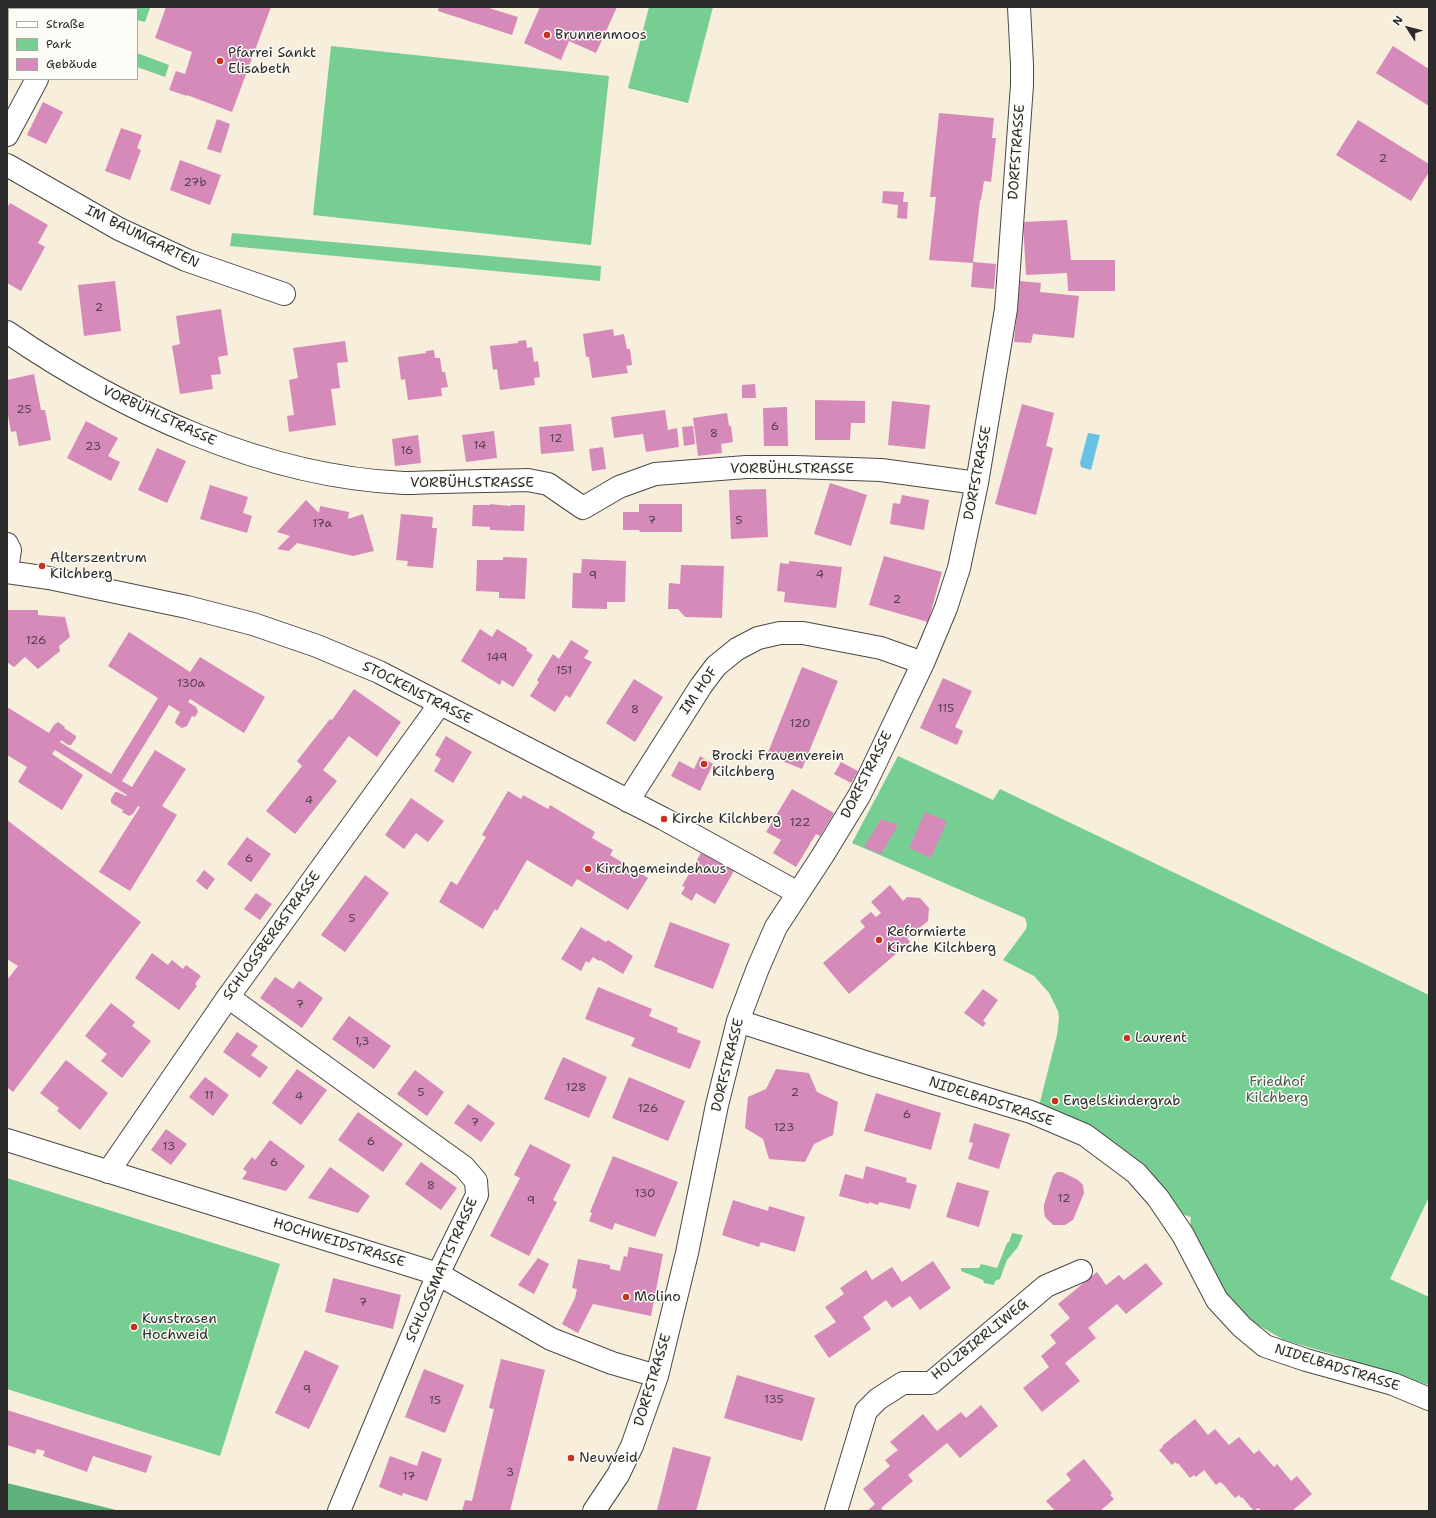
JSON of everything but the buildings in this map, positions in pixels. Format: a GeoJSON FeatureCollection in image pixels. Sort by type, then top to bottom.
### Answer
{"type":"FeatureCollection","features":[{"type":"Feature","properties":{"kind":"street","name":"DORFSTRASSE"},"geometry":{"type":"LineString","coordinates":[[597,1510],[618,1475],[632,1446],[658,1376],[688,1253],[717,1104],[738,1021],[766,948],[776,927],[859,796],[923,663],[946,608],[959,568],[977,483],[1006,309],[1022,86],[1021,28],[1019,7]]}},
{"type":"Feature","properties":{"kind":"street"},"geometry":{"type":"LineString","coordinates":[[7,135],[36,80]]}},
{"type":"Feature","properties":{"kind":"street","name":"IM BAUMGARTEN"},"geometry":{"type":"LineString","coordinates":[[7,164],[119,229],[186,260],[284,294]]}},
{"type":"Feature","properties":{"kind":"street","name":"VORBÜHLSTRASSE"},"geometry":{"type":"LineString","coordinates":[[7,332],[35,351],[95,387],[158,419],[213,442],[271,460],[338,476],[404,483],[528,480],[548,484],[583,508],[619,487],[655,474],[746,467],[881,470],[977,483]]}},
{"type":"Feature","properties":{"kind":"street"},"geometry":{"type":"LineString","coordinates":[[7,544],[10,550],[7,569]]}},
{"type":"Feature","properties":{"kind":"street","name":"STOCKENSTRASSE"},"geometry":{"type":"LineString","coordinates":[[7,572],[49,578],[187,607],[253,624],[337,654],[379,672],[664,819],[798,893]]}},
{"type":"Feature","properties":{"kind":"street","name":"IM HOF"},"geometry":{"type":"LineString","coordinates":[[628,801],[701,686],[716,666],[737,649],[758,638],[780,633],[803,633],[881,648],[923,663]]}},
{"type":"Feature","properties":{"kind":"street","name":"SCHLOSSBERGSTRASSE"},"geometry":{"type":"LineString","coordinates":[[108,1172],[228,997],[440,704]]}},
{"type":"Feature","properties":{"kind":"street","name":"SCHLOSSMATTSTRASSE"},"geometry":{"type":"LineString","coordinates":[[228,997],[464,1167],[476,1181],[477,1195],[438,1274],[339,1511]]}},
{"type":"Feature","properties":{"kind":"street","name":"NIDELBADSTRASSE"},"geometry":{"type":"LineString","coordinates":[[738,1021],[871,1064],[1031,1112],[1085,1135],[1141,1178],[1158,1198],[1183,1235],[1217,1300],[1242,1327],[1266,1346],[1306,1360],[1393,1384],[1429,1399]]}},
{"type":"Feature","properties":{"kind":"street","name":"HOCHWEIDSTRASSE"},"geometry":{"type":"LineString","coordinates":[[7,1140],[438,1274],[551,1339],[612,1363],[658,1376]]}},
{"type":"Feature","properties":{"kind":"street","name":"HOLZBIRRLIWEG"},"geometry":{"type":"LineString","coordinates":[[836,1511],[866,1411],[878,1399],[903,1383],[931,1382],[1046,1286],[1081,1272]]}},
{"type":"Feature","properties":{"kind":"green space"},"geometry":{"type":"Polygon","coordinates":[[[146,7],[150,8],[145,22],[138,20],[138,8],[126,8],[146,7]]]}},
{"type":"Feature","properties":{"kind":"green space"},"geometry":{"type":"Polygon","coordinates":[[[649,7],[713,7],[688,103],[628,88],[649,7]]]}},
{"type":"Feature","properties":{"kind":"green space"},"geometry":{"type":"Polygon","coordinates":[[[331,46],[609,76],[591,245],[313,215],[331,46]]]}},
{"type":"Feature","properties":{"kind":"green space"},"geometry":{"type":"Polygon","coordinates":[[[138,53],[169,65],[165,77],[138,67],[138,53]]]}},
{"type":"Feature","properties":{"kind":"green space"},"geometry":{"type":"Polygon","coordinates":[[[232,233],[601,266],[600,281],[230,246],[232,233]]]}},
{"type":"Feature","properties":{"kind":"green space","name":"Friedhof Kilchberg"},"geometry":{"type":"Polygon","coordinates":[[[898,756],[993,800],[1000,789],[1429,995],[1429,1197],[1390,1279],[1429,1297],[1429,1385],[1284,1340],[1258,1325],[1229,1298],[1219,1285],[1190,1226],[1191,1217],[1181,1214],[1039,1106],[1057,1035],[1059,1018],[1058,1011],[1049,993],[1034,976],[1003,960],[1026,929],[1027,925],[1025,918],[852,843],[898,756]]]}},
{"type":"Feature","properties":{"kind":"green space","name":"Kunstrasen Hochweid"},"geometry":{"type":"Polygon","coordinates":[[[7,1178],[280,1264],[220,1456],[7,1389],[7,1178]]]}},
{"type":"Feature","properties":{"kind":"green space"},"geometry":{"type":"Polygon","coordinates":[[[1012,1233],[1023,1235],[1018,1247],[1007,1260],[1000,1279],[995,1281],[994,1285],[984,1283],[983,1280],[961,1271],[961,1268],[979,1268],[981,1264],[997,1268],[1012,1233]]]}},
{"type":"Feature","properties":{"kind":"green space"},"geometry":{"type":"Polygon","coordinates":[[[7,1483],[120,1511],[7,1511],[7,1483]]]}},
{"type":"Feature","properties":{"kind":"water"},"geometry":{"type":"Polygon","coordinates":[[[1088,433],[1100,435],[1091,470],[1081,467],[1080,463],[1088,433]]]}},
{"type":"Feature","properties":{"kind":"place","name":"Brunnenmoos"},"geometry":{"type":"Point","coordinates":[547,35]}},
{"type":"Feature","properties":{"kind":"place","name":"Pfarrei Sankt Elisabeth"},"geometry":{"type":"Point","coordinates":[220,61]}},
{"type":"Feature","properties":{"kind":"place","name":"Alterszentrum Kilchberg"},"geometry":{"type":"Point","coordinates":[42,566]}},
{"type":"Feature","properties":{"kind":"place","name":"Brocki Frauenverein Kilchberg"},"geometry":{"type":"Point","coordinates":[704,764]}},
{"type":"Feature","properties":{"kind":"place","name":"Kirche Kilchberg"},"geometry":{"type":"Point","coordinates":[664,819]}},
{"type":"Feature","properties":{"kind":"place","name":"Kirchgemeindehaus"},"geometry":{"type":"Point","coordinates":[588,869]}},
{"type":"Feature","properties":{"kind":"place","name":"Reformierte Kirche Kilchberg"},"geometry":{"type":"Point","coordinates":[879,940]}},
{"type":"Feature","properties":{"kind":"place","name":"Laurent"},"geometry":{"type":"Point","coordinates":[1127,1038]}},
{"type":"Feature","properties":{"kind":"place","name":"Engelskindergrab"},"geometry":{"type":"Point","coordinates":[1055,1101]}},
{"type":"Feature","properties":{"kind":"place","name":"Molino"},"geometry":{"type":"Point","coordinates":[626,1297]}},
{"type":"Feature","properties":{"kind":"place","name":"Kunstrasen Hochweid"},"geometry":{"type":"Point","coordinates":[134,1327]}},
{"type":"Feature","properties":{"kind":"place","name":"Neuweid"},"geometry":{"type":"Point","coordinates":[571,1458]}}]}
